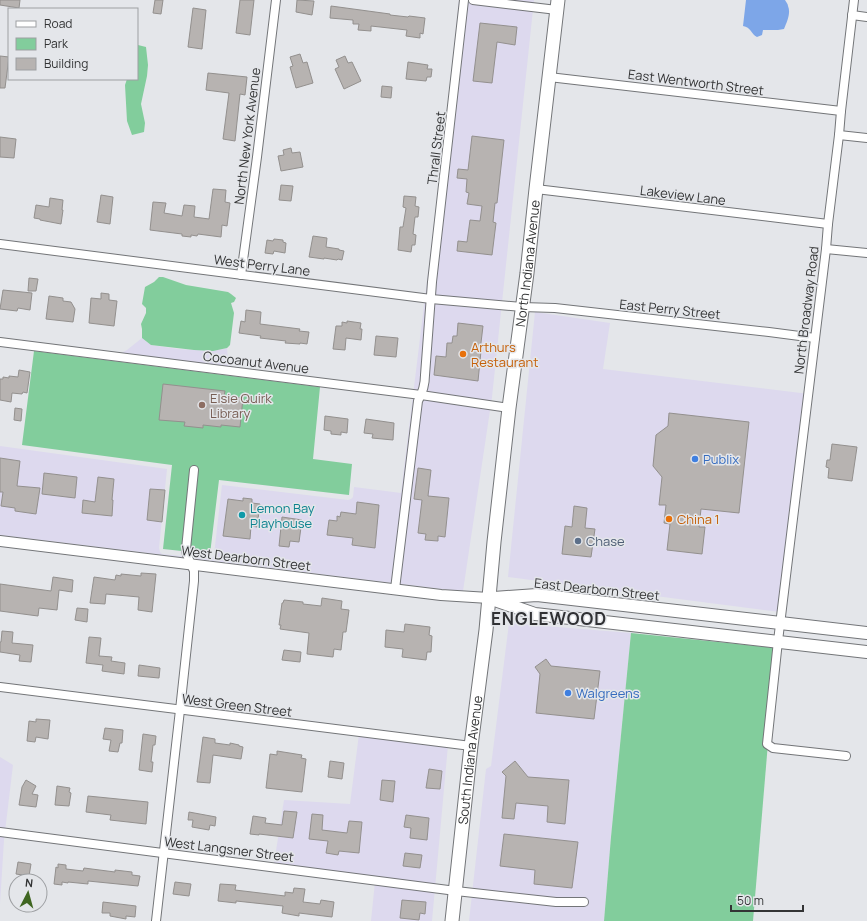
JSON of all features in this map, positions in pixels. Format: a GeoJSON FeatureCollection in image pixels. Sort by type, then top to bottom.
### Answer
{"type":"FeatureCollection","features":[{"type":"Feature","properties":{"kind":"main road","name":"North Indiana Avenue"},"geometry":{"type":"LineString","coordinates":[[489,598],[494,542],[558,5]]}},
{"type":"Feature","properties":{"kind":"main road","name":"East Dearborn Street"},"geometry":{"type":"LineString","coordinates":[[489,598],[537,595],[867,633]]}},
{"type":"Feature","properties":{"kind":"main road"},"geometry":{"type":"LineString","coordinates":[[489,598],[535,614],[867,652]]}},
{"type":"Feature","properties":{"kind":"main road","name":"South Indiana Avenue"},"geometry":{"type":"LineString","coordinates":[[452,921],[489,598]]}},
{"type":"Feature","properties":{"kind":"street","name":"North New York Avenue"},"geometry":{"type":"LineString","coordinates":[[241,275],[276,0]]}},
{"type":"Feature","properties":{"kind":"street","name":"Thrall Street"},"geometry":{"type":"LineString","coordinates":[[395,589],[418,401],[425,383],[431,299],[464,0]]}},
{"type":"Feature","properties":{"kind":"street"},"geometry":{"type":"LineString","coordinates":[[473,0],[558,5]]}},
{"type":"Feature","properties":{"kind":"street","name":"North Broadway Road"},"geometry":{"type":"LineString","coordinates":[[846,756],[773,748],[767,744],[854,0]]}},
{"type":"Feature","properties":{"kind":"street"},"geometry":{"type":"LineString","coordinates":[[852,15],[867,17]]}},
{"type":"Feature","properties":{"kind":"street","name":"East Wentworth Street"},"geometry":{"type":"LineString","coordinates":[[549,77],[841,111]]}},
{"type":"Feature","properties":{"kind":"street"},"geometry":{"type":"LineString","coordinates":[[839,135],[867,138]]}},
{"type":"Feature","properties":{"kind":"street","name":"Lakeview Lane"},"geometry":{"type":"LineString","coordinates":[[536,190],[828,224]]}},
{"type":"Feature","properties":{"kind":"street","name":"West Perry Lane"},"geometry":{"type":"LineString","coordinates":[[0,244],[431,299],[522,307]]}},
{"type":"Feature","properties":{"kind":"street"},"geometry":{"type":"LineString","coordinates":[[826,249],[867,253]]}},
{"type":"Feature","properties":{"kind":"street","name":"East Perry Street"},"geometry":{"type":"LineString","coordinates":[[522,307],[555,308],[815,338]]}},
{"type":"Feature","properties":{"kind":"street","name":"Cocoanut Avenue"},"geometry":{"type":"LineString","coordinates":[[0,342],[421,395],[510,408]]}},
{"type":"Feature","properties":{"kind":"street"},"geometry":{"type":"LineString","coordinates":[[156,921],[194,581],[194,571],[186,555],[186,549],[194,470]]}},
{"type":"Feature","properties":{"kind":"street","name":"West Dearborn Street"},"geometry":{"type":"LineString","coordinates":[[0,541],[441,595],[489,598]]}},
{"type":"Feature","properties":{"kind":"street","name":"West Green Street"},"geometry":{"type":"LineString","coordinates":[[0,687],[472,746]]}},
{"type":"Feature","properties":{"kind":"street","name":"West Langsner Street"},"geometry":{"type":"LineString","coordinates":[[0,832],[456,891],[556,902],[584,902]]}},
{"type":"Feature","properties":{"kind":"shaded area"},"geometry":{"type":"Polygon","coordinates":[[[459,0],[534,0],[492,397],[463,591],[0,535],[0,446],[167,469],[159,548],[162,554],[209,559],[213,557],[222,485],[348,500],[353,497],[354,487],[401,493],[441,167],[459,0]]]}},
{"type":"Feature","properties":{"kind":"shaded area"},"geometry":{"type":"Polygon","coordinates":[[[535,312],[610,323],[603,369],[809,394],[780,612],[508,577],[535,312]]]}},
{"type":"Feature","properties":{"kind":"shaded area"},"geometry":{"type":"Polygon","coordinates":[[[142,338],[151,345],[178,349],[213,351],[227,348],[228,363],[235,371],[116,356],[127,350],[142,338]]]}},
{"type":"Feature","properties":{"kind":"shaded area"},"geometry":{"type":"Polygon","coordinates":[[[509,623],[631,633],[604,921],[469,921],[486,769],[491,766],[509,623]]]}},
{"type":"Feature","properties":{"kind":"shaded area"},"geometry":{"type":"Polygon","coordinates":[[[359,734],[448,745],[432,921],[371,921],[375,882],[273,870],[284,800],[350,804],[359,734]]]}},
{"type":"Feature","properties":{"kind":"shaded area"},"geometry":{"type":"Polygon","coordinates":[[[0,757],[13,765],[4,840],[0,904],[0,757]]]}},
{"type":"Feature","properties":{"kind":"green space"},"geometry":{"type":"Polygon","coordinates":[[[138,45],[146,47],[148,65],[141,104],[145,123],[144,132],[132,135],[127,121],[125,85],[127,80],[138,80],[138,45]]]}},
{"type":"Feature","properties":{"kind":"green space"},"geometry":{"type":"Polygon","coordinates":[[[159,277],[186,285],[228,292],[236,298],[234,302],[231,303],[234,313],[230,345],[227,348],[213,351],[151,345],[142,338],[141,324],[146,313],[146,308],[142,304],[145,287],[159,277]]]}},
{"type":"Feature","properties":{"kind":"green space"},"geometry":{"type":"Polygon","coordinates":[[[34,351],[320,387],[313,459],[352,464],[349,495],[219,480],[210,554],[163,549],[172,465],[22,445],[34,351]]]}},
{"type":"Feature","properties":{"kind":"green space"},"geometry":{"type":"Polygon","coordinates":[[[631,633],[776,648],[753,921],[604,921],[631,633]]]}},
{"type":"Feature","properties":{"kind":"water"},"geometry":{"type":"Polygon","coordinates":[[[746,0],[785,0],[788,4],[789,12],[784,29],[763,30],[762,35],[757,37],[755,36],[748,28],[743,26],[746,0]]]}},
{"type":"Feature","properties":{"kind":"building"},"geometry":{"type":"Polygon","coordinates":[[[0,0],[20,0],[19,8],[0,5],[0,0]]]}},
{"type":"Feature","properties":{"kind":"building"},"geometry":{"type":"Polygon","coordinates":[[[155,0],[163,0],[161,14],[153,13],[155,0]]]}},
{"type":"Feature","properties":{"kind":"building"},"geometry":{"type":"Polygon","coordinates":[[[240,0],[254,0],[250,35],[236,33],[240,0]]]}},
{"type":"Feature","properties":{"kind":"building"},"geometry":{"type":"Polygon","coordinates":[[[297,0],[314,1],[312,15],[296,12],[297,0]]]}},
{"type":"Feature","properties":{"kind":"building"},"geometry":{"type":"Polygon","coordinates":[[[331,6],[390,15],[425,18],[423,34],[420,33],[420,38],[406,36],[407,30],[371,26],[371,31],[358,30],[359,24],[353,24],[353,20],[330,18],[331,6]]]}},
{"type":"Feature","properties":{"kind":"building"},"geometry":{"type":"Polygon","coordinates":[[[193,8],[206,10],[202,49],[188,47],[193,8]]]}},
{"type":"Feature","properties":{"kind":"building"},"geometry":{"type":"Polygon","coordinates":[[[480,23],[517,27],[515,45],[497,42],[492,83],[473,81],[480,23]]]}},
{"type":"Feature","properties":{"kind":"building"},"geometry":{"type":"Polygon","coordinates":[[[300,54],[303,63],[307,62],[313,83],[296,88],[290,67],[293,66],[290,57],[300,54]]]}},
{"type":"Feature","properties":{"kind":"building"},"geometry":{"type":"Polygon","coordinates":[[[0,56],[8,57],[5,88],[0,88],[0,56]]]}},
{"type":"Feature","properties":{"kind":"building"},"geometry":{"type":"Polygon","coordinates":[[[345,56],[348,63],[352,62],[361,81],[344,89],[335,69],[339,67],[336,60],[345,56]]]}},
{"type":"Feature","properties":{"kind":"building"},"geometry":{"type":"Polygon","coordinates":[[[408,62],[428,65],[427,69],[432,69],[431,77],[427,77],[426,81],[406,79],[408,62]]]}},
{"type":"Feature","properties":{"kind":"building"},"geometry":{"type":"Polygon","coordinates":[[[208,73],[247,77],[245,95],[240,94],[235,141],[223,139],[229,93],[206,90],[208,73]]]}},
{"type":"Feature","properties":{"kind":"building"},"geometry":{"type":"Polygon","coordinates":[[[382,86],[392,87],[391,98],[381,97],[382,86]]]}},
{"type":"Feature","properties":{"kind":"building"},"geometry":{"type":"Polygon","coordinates":[[[472,136],[504,140],[497,203],[495,203],[493,222],[496,223],[492,255],[457,251],[458,241],[467,242],[470,220],[480,221],[482,206],[467,204],[469,193],[466,192],[467,179],[457,178],[458,169],[468,170],[472,136]]]}},
{"type":"Feature","properties":{"kind":"building"},"geometry":{"type":"Polygon","coordinates":[[[0,137],[16,139],[14,158],[0,157],[0,137]]]}},
{"type":"Feature","properties":{"kind":"building"},"geometry":{"type":"Polygon","coordinates":[[[291,148],[292,153],[300,152],[303,167],[281,171],[278,156],[284,155],[283,150],[291,148]]]}},
{"type":"Feature","properties":{"kind":"building"},"geometry":{"type":"Polygon","coordinates":[[[281,185],[293,186],[291,201],[279,200],[281,185]]]}},
{"type":"Feature","properties":{"kind":"building"},"geometry":{"type":"Polygon","coordinates":[[[213,189],[226,190],[225,202],[230,203],[227,226],[222,225],[221,237],[198,234],[197,236],[191,235],[191,237],[182,236],[182,234],[150,230],[153,202],[166,203],[164,213],[182,216],[184,205],[195,206],[194,217],[209,219],[213,189]]]}},
{"type":"Feature","properties":{"kind":"building"},"geometry":{"type":"Polygon","coordinates":[[[101,195],[113,197],[110,224],[97,222],[101,195]]]}},
{"type":"Feature","properties":{"kind":"building"},"geometry":{"type":"Polygon","coordinates":[[[404,196],[416,197],[415,206],[419,207],[418,217],[415,217],[413,234],[416,235],[415,245],[412,245],[411,252],[398,250],[400,227],[403,227],[406,208],[403,207],[404,196]]]}},
{"type":"Feature","properties":{"kind":"building"},"geometry":{"type":"Polygon","coordinates":[[[50,198],[63,200],[61,224],[34,218],[36,205],[49,207],[50,198]]]}},
{"type":"Feature","properties":{"kind":"building"},"geometry":{"type":"Polygon","coordinates":[[[313,236],[327,238],[326,247],[344,251],[342,260],[309,257],[313,236]]]}},
{"type":"Feature","properties":{"kind":"building"},"geometry":{"type":"Polygon","coordinates":[[[274,239],[283,240],[283,242],[286,243],[285,253],[274,251],[273,254],[265,253],[267,240],[273,241],[274,239]]]}},
{"type":"Feature","properties":{"kind":"building"},"geometry":{"type":"Polygon","coordinates":[[[29,278],[38,279],[36,291],[28,291],[29,278]]]}},
{"type":"Feature","properties":{"kind":"building"},"geometry":{"type":"Polygon","coordinates":[[[3,290],[32,293],[30,310],[18,308],[17,311],[0,309],[3,290]]]}},
{"type":"Feature","properties":{"kind":"building"},"geometry":{"type":"Polygon","coordinates":[[[101,293],[109,294],[109,300],[117,301],[114,326],[89,323],[91,298],[101,299],[101,293]]]}},
{"type":"Feature","properties":{"kind":"building"},"geometry":{"type":"Polygon","coordinates":[[[49,296],[63,298],[63,301],[71,302],[75,309],[73,322],[46,319],[49,296]]]}},
{"type":"Feature","properties":{"kind":"building"},"geometry":{"type":"Polygon","coordinates":[[[246,310],[261,312],[260,324],[300,329],[299,331],[309,332],[307,344],[285,343],[286,341],[260,338],[261,336],[239,333],[241,321],[245,322],[246,310]]]}},
{"type":"Feature","properties":{"kind":"building"},"geometry":{"type":"Polygon","coordinates":[[[347,321],[361,323],[361,340],[346,338],[345,350],[333,349],[336,326],[342,326],[342,322],[347,323],[347,321]]]}},
{"type":"Feature","properties":{"kind":"building","name":"Arthurs Restaurant"},"geometry":{"type":"Polygon","coordinates":[[[458,323],[483,326],[478,381],[434,375],[436,356],[446,357],[447,343],[452,343],[453,336],[457,336],[458,323]]]}},
{"type":"Feature","properties":{"kind":"building"},"geometry":{"type":"Polygon","coordinates":[[[376,336],[398,338],[396,357],[374,355],[376,336]]]}},
{"type":"Feature","properties":{"kind":"building"},"geometry":{"type":"Polygon","coordinates":[[[19,370],[30,372],[27,393],[12,393],[11,402],[0,400],[0,379],[3,379],[3,377],[9,378],[9,376],[18,377],[19,370]]]}},
{"type":"Feature","properties":{"kind":"building","name":"Elsie Quirk Library"},"geometry":{"type":"Polygon","coordinates":[[[163,384],[225,391],[224,396],[243,398],[240,427],[203,425],[203,428],[184,426],[185,422],[159,420],[163,384]]]}},
{"type":"Feature","properties":{"kind":"building"},"geometry":{"type":"Polygon","coordinates":[[[15,408],[22,409],[21,421],[14,420],[15,408]]]}},
{"type":"Feature","properties":{"kind":"building"},"geometry":{"type":"Polygon","coordinates":[[[669,413],[749,422],[739,513],[701,509],[699,527],[705,527],[702,554],[667,550],[670,524],[664,523],[666,505],[659,505],[662,477],[653,466],[656,435],[668,426],[669,413]]]}},
{"type":"Feature","properties":{"kind":"building"},"geometry":{"type":"Polygon","coordinates":[[[325,416],[348,419],[347,433],[341,432],[341,435],[331,434],[331,431],[324,430],[325,416]]]}},
{"type":"Feature","properties":{"kind":"building"},"geometry":{"type":"Polygon","coordinates":[[[366,419],[394,423],[393,440],[372,438],[373,434],[364,433],[366,419]]]}},
{"type":"Feature","properties":{"kind":"building"},"geometry":{"type":"Polygon","coordinates":[[[832,444],[857,447],[852,481],[828,478],[829,468],[826,467],[827,460],[830,460],[832,444]]]}},
{"type":"Feature","properties":{"kind":"building"},"geometry":{"type":"Polygon","coordinates":[[[0,458],[20,461],[17,486],[40,488],[36,514],[15,511],[15,508],[1,506],[3,492],[0,492],[0,458]]]}},
{"type":"Feature","properties":{"kind":"building"},"geometry":{"type":"Polygon","coordinates":[[[418,468],[431,470],[428,496],[449,498],[445,537],[438,536],[438,541],[425,540],[426,534],[418,533],[422,500],[414,499],[418,468]]]}},
{"type":"Feature","properties":{"kind":"building"},"geometry":{"type":"Polygon","coordinates":[[[44,473],[77,477],[75,498],[42,494],[44,473]]]}},
{"type":"Feature","properties":{"kind":"building"},"geometry":{"type":"Polygon","coordinates":[[[98,477],[114,479],[112,516],[82,513],[83,500],[95,502],[98,477]]]}},
{"type":"Feature","properties":{"kind":"building"},"geometry":{"type":"Polygon","coordinates":[[[150,489],[165,490],[162,522],[147,520],[150,489]]]}},
{"type":"Feature","properties":{"kind":"building","name":"Lemon Bay Playhouse"},"geometry":{"type":"Polygon","coordinates":[[[243,498],[252,499],[252,503],[260,504],[257,527],[251,526],[250,539],[223,536],[228,499],[243,501],[243,498]]]}},
{"type":"Feature","properties":{"kind":"building"},"geometry":{"type":"Polygon","coordinates":[[[357,502],[379,505],[375,548],[352,545],[353,538],[327,535],[329,520],[337,521],[337,516],[340,517],[341,512],[356,514],[357,502]]]}},
{"type":"Feature","properties":{"kind":"building","name":"Chase"},"geometry":{"type":"Polygon","coordinates":[[[574,506],[587,508],[585,528],[595,529],[591,557],[562,554],[565,526],[572,527],[574,506]]]}},
{"type":"Feature","properties":{"kind":"building"},"geometry":{"type":"Polygon","coordinates":[[[282,517],[302,520],[299,542],[290,541],[289,547],[279,546],[282,517]]]}},
{"type":"Feature","properties":{"kind":"building"},"geometry":{"type":"Polygon","coordinates":[[[141,573],[156,574],[152,612],[138,610],[139,597],[106,594],[105,604],[90,603],[94,577],[115,580],[116,575],[141,576],[141,573]]]}},
{"type":"Feature","properties":{"kind":"building"},"geometry":{"type":"Polygon","coordinates":[[[53,577],[73,580],[72,592],[59,590],[57,610],[39,608],[38,616],[0,611],[0,584],[51,591],[53,577]]]}},
{"type":"Feature","properties":{"kind":"building"},"geometry":{"type":"Polygon","coordinates":[[[322,598],[342,601],[341,609],[349,610],[346,632],[343,632],[341,650],[334,649],[333,657],[307,654],[309,633],[280,629],[281,625],[279,625],[282,603],[284,600],[321,606],[322,598]]]}},
{"type":"Feature","properties":{"kind":"building"},"geometry":{"type":"Polygon","coordinates":[[[77,608],[88,609],[87,622],[75,620],[77,608]]]}},
{"type":"Feature","properties":{"kind":"building"},"geometry":{"type":"Polygon","coordinates":[[[405,624],[430,627],[429,635],[432,636],[431,652],[427,652],[426,660],[402,657],[403,649],[385,647],[386,630],[404,632],[405,624]]]}},
{"type":"Feature","properties":{"kind":"building"},"geometry":{"type":"Polygon","coordinates":[[[2,631],[13,632],[12,643],[33,645],[31,662],[19,661],[20,655],[0,652],[2,631]]]}},
{"type":"Feature","properties":{"kind":"building"},"geometry":{"type":"Polygon","coordinates":[[[89,637],[101,638],[99,656],[112,657],[111,661],[125,663],[124,674],[102,671],[103,665],[86,663],[89,637]]]}},
{"type":"Feature","properties":{"kind":"building"},"geometry":{"type":"Polygon","coordinates":[[[284,650],[301,652],[300,662],[282,660],[284,650]]]}},
{"type":"Feature","properties":{"kind":"building","name":"Walgreens"},"geometry":{"type":"Polygon","coordinates":[[[546,659],[551,666],[600,671],[594,719],[536,713],[540,674],[535,667],[546,659]]]}},
{"type":"Feature","properties":{"kind":"building"},"geometry":{"type":"Polygon","coordinates":[[[139,665],[160,668],[159,678],[138,676],[139,665]]]}},
{"type":"Feature","properties":{"kind":"building"},"geometry":{"type":"Polygon","coordinates":[[[36,719],[50,720],[48,739],[36,737],[35,742],[27,741],[29,721],[36,722],[36,719]]]}},
{"type":"Feature","properties":{"kind":"building"},"geometry":{"type":"Polygon","coordinates":[[[105,728],[123,730],[122,743],[120,743],[118,752],[109,751],[111,740],[103,739],[105,728]]]}},
{"type":"Feature","properties":{"kind":"building"},"geometry":{"type":"Polygon","coordinates":[[[143,734],[156,736],[155,745],[153,745],[151,762],[153,762],[152,772],[139,770],[143,734]]]}},
{"type":"Feature","properties":{"kind":"building"},"geometry":{"type":"Polygon","coordinates":[[[203,737],[215,739],[215,743],[230,745],[230,743],[243,747],[241,759],[213,755],[210,783],[197,782],[203,737]]]}},
{"type":"Feature","properties":{"kind":"building"},"geometry":{"type":"Polygon","coordinates":[[[277,751],[302,755],[301,758],[306,759],[302,792],[266,788],[270,754],[277,755],[277,751]]]}},
{"type":"Feature","properties":{"kind":"building"},"geometry":{"type":"Polygon","coordinates":[[[330,761],[344,763],[342,779],[328,777],[330,761]]]}},
{"type":"Feature","properties":{"kind":"building"},"geometry":{"type":"Polygon","coordinates":[[[515,761],[528,777],[569,780],[565,824],[547,822],[548,806],[516,803],[514,819],[502,818],[506,776],[502,772],[515,761]]]}},
{"type":"Feature","properties":{"kind":"building"},"geometry":{"type":"Polygon","coordinates":[[[429,769],[442,771],[440,789],[426,788],[429,769]]]}},
{"type":"Feature","properties":{"kind":"building"},"geometry":{"type":"Polygon","coordinates":[[[26,780],[36,786],[32,794],[38,795],[36,807],[19,805],[22,787],[26,780]]]}},
{"type":"Feature","properties":{"kind":"building"},"geometry":{"type":"Polygon","coordinates":[[[382,780],[395,781],[393,802],[380,800],[382,780]]]}},
{"type":"Feature","properties":{"kind":"building"},"geometry":{"type":"Polygon","coordinates":[[[57,786],[70,788],[69,792],[71,793],[69,806],[55,805],[57,786]]]}},
{"type":"Feature","properties":{"kind":"building"},"geometry":{"type":"Polygon","coordinates":[[[88,796],[148,802],[146,824],[110,820],[111,815],[86,812],[88,796]]]}},
{"type":"Feature","properties":{"kind":"building"},"geometry":{"type":"Polygon","coordinates":[[[284,811],[297,812],[293,838],[250,834],[253,816],[266,818],[265,823],[282,825],[284,811]]]}},
{"type":"Feature","properties":{"kind":"building"},"geometry":{"type":"Polygon","coordinates":[[[189,812],[216,817],[215,826],[210,825],[209,830],[192,827],[193,820],[188,820],[189,812]]]}},
{"type":"Feature","properties":{"kind":"building"},"geometry":{"type":"Polygon","coordinates":[[[312,814],[323,815],[322,830],[347,833],[349,821],[362,822],[359,853],[339,851],[338,855],[326,853],[328,841],[309,839],[312,814]]]}},
{"type":"Feature","properties":{"kind":"building"},"geometry":{"type":"Polygon","coordinates":[[[406,815],[429,818],[427,840],[410,838],[411,828],[404,827],[406,815]]]}},
{"type":"Feature","properties":{"kind":"building"},"geometry":{"type":"Polygon","coordinates":[[[504,834],[578,842],[572,888],[534,884],[535,870],[500,866],[504,834]]]}},
{"type":"Feature","properties":{"kind":"building"},"geometry":{"type":"Polygon","coordinates":[[[405,853],[422,855],[420,868],[403,866],[405,853]]]}},
{"type":"Feature","properties":{"kind":"building"},"geometry":{"type":"Polygon","coordinates":[[[18,862],[31,864],[30,873],[16,873],[18,862]]]}},
{"type":"Feature","properties":{"kind":"building"},"geometry":{"type":"Polygon","coordinates":[[[58,864],[66,865],[66,869],[83,871],[84,868],[115,872],[115,870],[132,872],[132,875],[140,876],[138,886],[88,881],[88,884],[62,882],[62,885],[54,884],[56,867],[58,868],[58,864]]]}},
{"type":"Feature","properties":{"kind":"building"},"geometry":{"type":"Polygon","coordinates":[[[175,882],[191,884],[189,896],[173,894],[175,882]]]}},
{"type":"Feature","properties":{"kind":"building"},"geometry":{"type":"Polygon","coordinates":[[[220,884],[236,885],[235,890],[285,896],[285,892],[293,893],[294,888],[305,889],[303,902],[320,904],[321,900],[334,902],[332,917],[299,913],[299,916],[282,913],[283,906],[236,901],[236,903],[218,901],[220,884]]]}},
{"type":"Feature","properties":{"kind":"building"},"geometry":{"type":"Polygon","coordinates":[[[402,900],[426,902],[425,914],[420,913],[419,920],[400,918],[402,900]]]}},
{"type":"Feature","properties":{"kind":"building"},"geometry":{"type":"Polygon","coordinates":[[[103,902],[136,906],[135,917],[126,916],[126,919],[110,916],[110,913],[102,913],[103,902]]]}},
{"type":"Feature","properties":{"kind":"place","name":"Arthurs Restaurant"},"geometry":{"type":"Point","coordinates":[463,354]}},
{"type":"Feature","properties":{"kind":"place","name":"Elsie Quirk Library"},"geometry":{"type":"Point","coordinates":[202,405]}},
{"type":"Feature","properties":{"kind":"place","name":"Publix"},"geometry":{"type":"Point","coordinates":[695,459]}},
{"type":"Feature","properties":{"kind":"place","name":"Lemon Bay Playhouse"},"geometry":{"type":"Point","coordinates":[242,515]}},
{"type":"Feature","properties":{"kind":"place","name":"China 1"},"geometry":{"type":"Point","coordinates":[669,519]}},
{"type":"Feature","properties":{"kind":"place","name":"Chase"},"geometry":{"type":"Point","coordinates":[578,541]}},
{"type":"Feature","properties":{"kind":"place","name":"Walgreens"},"geometry":{"type":"Point","coordinates":[568,693]}},
{"type":"Feature","properties":{"kind":"district","name":"ENGLEWOOD"},"geometry":{"type":"Point","coordinates":[549,618]}}]}
